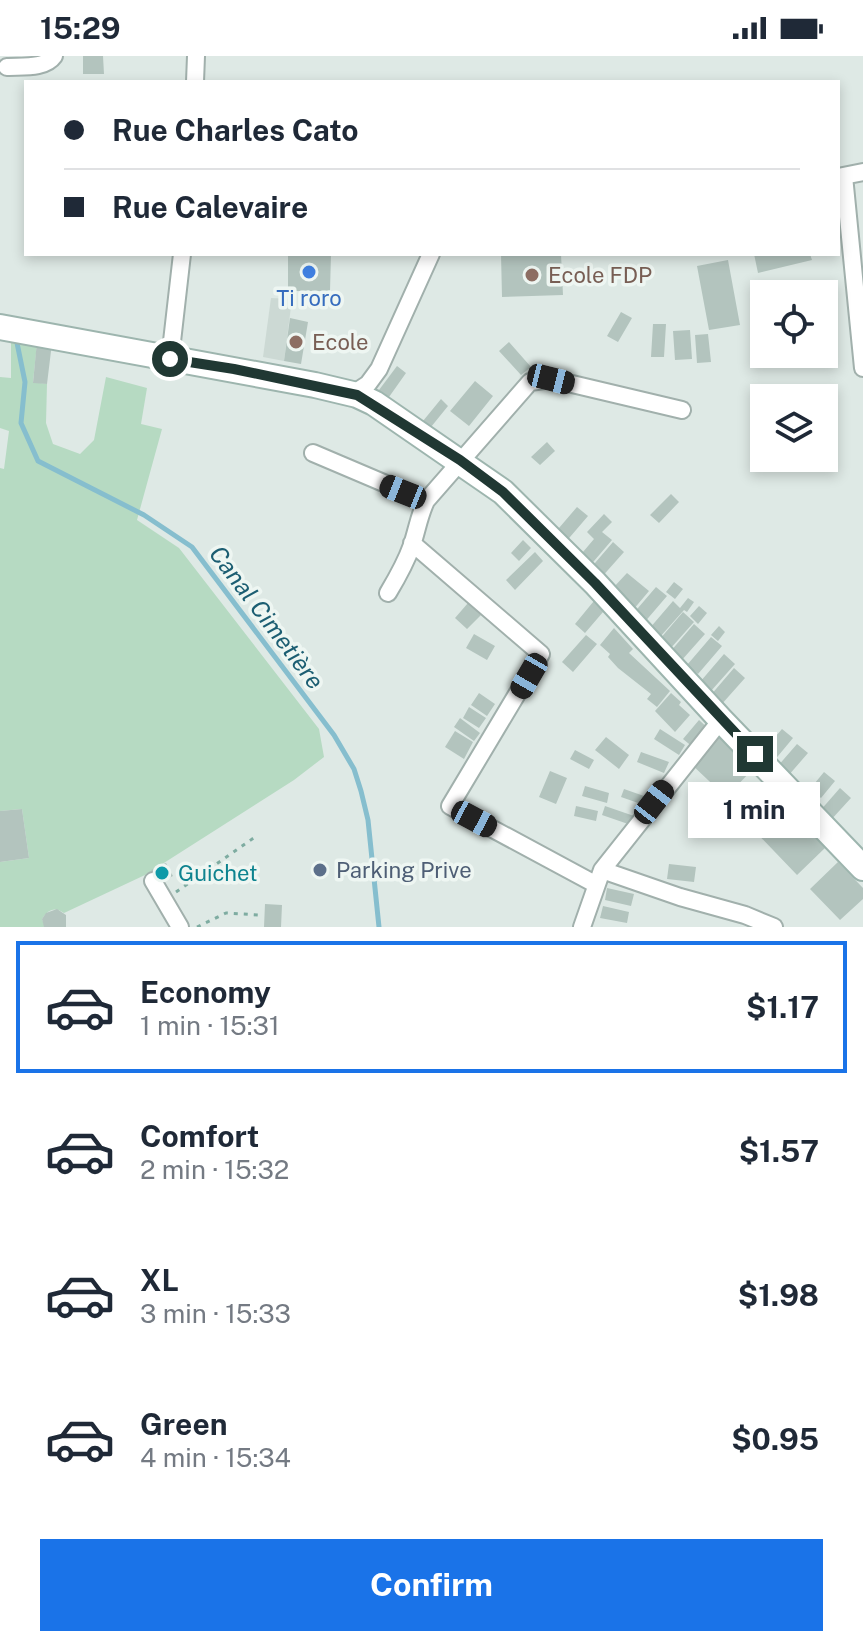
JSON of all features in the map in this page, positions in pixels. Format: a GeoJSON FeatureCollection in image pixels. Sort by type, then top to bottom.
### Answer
{"type":"FeatureCollection","features":[{"type":"Feature","properties":{"kind":"main road"},"geometry":{"type":"LineString","coordinates":[[0,327],[353,394],[385,411],[503,492],[595,583],[863,868]]}},
{"type":"Feature","properties":{"kind":"street"},"geometry":{"type":"LineString","coordinates":[[7,67],[44,65],[54,56]]}},
{"type":"Feature","properties":{"kind":"street"},"geometry":{"type":"LineString","coordinates":[[195,80],[196,56]]}},
{"type":"Feature","properties":{"kind":"street"},"geometry":{"type":"LineString","coordinates":[[863,172],[841,177],[857,268],[863,368]]}},
{"type":"Feature","properties":{"kind":"street"},"geometry":{"type":"LineString","coordinates":[[170,359],[182,256]]}},
{"type":"Feature","properties":{"kind":"street"},"geometry":{"type":"LineString","coordinates":[[353,394],[368,384],[379,369],[430,256]]}},
{"type":"Feature","properties":{"kind":"street"},"geometry":{"type":"LineString","coordinates":[[379,369],[377,395],[385,411]]}},
{"type":"Feature","properties":{"kind":"street"},"geometry":{"type":"LineString","coordinates":[[388,593],[399,575],[426,501],[530,382],[551,379],[682,410]]}},
{"type":"Feature","properties":{"kind":"street"},"geometry":{"type":"LineString","coordinates":[[313,453],[426,501]]}},
{"type":"Feature","properties":{"kind":"street"},"geometry":{"type":"LineString","coordinates":[[412,543],[541,654],[450,806],[598,877],[745,915],[774,927]]}},
{"type":"Feature","properties":{"kind":"street"},"geometry":{"type":"LineString","coordinates":[[582,927],[598,877],[721,720]]}},
{"type":"Feature","properties":{"kind":"street"},"geometry":{"type":"LineString","coordinates":[[153,881],[180,927]]}},
{"type":"Feature","properties":{"kind":"path"},"geometry":{"type":"LineString","coordinates":[[165,898],[258,835]]}},
{"type":"Feature","properties":{"kind":"path"},"geometry":{"type":"LineString","coordinates":[[197,927],[226,913],[258,915]]}},
{"type":"Feature","properties":{"kind":"shaded area"},"geometry":{"type":"Polygon","coordinates":[[[271,298],[292,299],[284,361],[263,357],[271,298]]]}},
{"type":"Feature","properties":{"kind":"green space"},"geometry":{"type":"Polygon","coordinates":[[[11,328],[38,334],[33,382],[47,384],[46,423],[53,444],[80,454],[94,440],[106,377],[147,388],[141,424],[162,429],[137,520],[179,548],[319,729],[324,757],[294,780],[145,875],[64,913],[54,909],[49,911],[42,919],[45,927],[0,927],[0,862],[29,858],[22,809],[0,811],[0,468],[4,469],[9,431],[0,428],[0,377],[11,378],[11,328]]]}},
{"type":"Feature","properties":{"kind":"building"},"geometry":{"type":"Polygon","coordinates":[[[83,56],[103,56],[104,74],[83,74],[83,56]]]}},
{"type":"Feature","properties":{"kind":"building","name":"Ti roro"},"geometry":{"type":"Polygon","coordinates":[[[288,256],[331,256],[330,291],[288,291],[288,256]]]}},
{"type":"Feature","properties":{"kind":"building","name":"Ecole FDP"},"geometry":{"type":"Polygon","coordinates":[[[501,256],[561,256],[563,295],[502,297],[501,256]]]}},
{"type":"Feature","properties":{"kind":"building"},"geometry":{"type":"Polygon","coordinates":[[[754,256],[811,256],[812,260],[758,273],[754,256]]]}},
{"type":"Feature","properties":{"kind":"building"},"geometry":{"type":"Polygon","coordinates":[[[728,260],[740,325],[709,330],[697,266],[728,260]]]}},
{"type":"Feature","properties":{"kind":"building"},"geometry":{"type":"Polygon","coordinates":[[[621,312],[632,318],[618,342],[607,336],[621,312]]]}},
{"type":"Feature","properties":{"kind":"building","name":"Ecole"},"geometry":{"type":"Polygon","coordinates":[[[290,318],[308,322],[301,364],[284,361],[290,318]]]}},
{"type":"Feature","properties":{"kind":"building"},"geometry":{"type":"Polygon","coordinates":[[[653,324],[666,324],[664,357],[651,357],[653,324]]]}},
{"type":"Feature","properties":{"kind":"building"},"geometry":{"type":"Polygon","coordinates":[[[690,330],[692,359],[675,360],[673,331],[690,330]]]}},
{"type":"Feature","properties":{"kind":"building"},"geometry":{"type":"Polygon","coordinates":[[[708,334],[711,362],[697,363],[695,335],[708,334]]]}},
{"type":"Feature","properties":{"kind":"building"},"geometry":{"type":"Polygon","coordinates":[[[37,341],[52,343],[47,384],[33,383],[37,341]]]}},
{"type":"Feature","properties":{"kind":"building"},"geometry":{"type":"Polygon","coordinates":[[[509,342],[531,367],[521,375],[499,351],[509,342]]]}},
{"type":"Feature","properties":{"kind":"building"},"geometry":{"type":"Polygon","coordinates":[[[397,366],[406,373],[389,397],[379,390],[397,366]]]}},
{"type":"Feature","properties":{"kind":"building"},"geometry":{"type":"Polygon","coordinates":[[[475,381],[493,396],[469,426],[450,411],[475,381]]]}},
{"type":"Feature","properties":{"kind":"building"},"geometry":{"type":"Polygon","coordinates":[[[441,399],[448,406],[431,427],[423,421],[441,399]]]}},
{"type":"Feature","properties":{"kind":"building"},"geometry":{"type":"Polygon","coordinates":[[[547,442],[555,451],[540,465],[531,457],[547,442]]]}},
{"type":"Feature","properties":{"kind":"building"},"geometry":{"type":"Polygon","coordinates":[[[671,494],[679,502],[659,523],[650,515],[671,494]]]}},
{"type":"Feature","properties":{"kind":"building"},"geometry":{"type":"Polygon","coordinates":[[[577,507],[588,516],[564,544],[553,535],[577,507]]]}},
{"type":"Feature","properties":{"kind":"building"},"geometry":{"type":"Polygon","coordinates":[[[604,514],[612,522],[602,532],[612,540],[588,568],[577,559],[594,539],[587,532],[604,514]]]}},
{"type":"Feature","properties":{"kind":"building"},"geometry":{"type":"Polygon","coordinates":[[[523,540],[531,548],[519,561],[511,553],[523,540]]]}},
{"type":"Feature","properties":{"kind":"building"},"geometry":{"type":"Polygon","coordinates":[[[613,542],[624,552],[600,579],[589,570],[613,542]]]}},
{"type":"Feature","properties":{"kind":"building"},"geometry":{"type":"Polygon","coordinates":[[[535,552],[543,561],[515,590],[506,580],[535,552]]]}},
{"type":"Feature","properties":{"kind":"building"},"geometry":{"type":"Polygon","coordinates":[[[627,573],[649,591],[633,610],[612,589],[627,573]]]}},
{"type":"Feature","properties":{"kind":"building"},"geometry":{"type":"Polygon","coordinates":[[[674,582],[683,589],[675,599],[666,592],[674,582]]]}},
{"type":"Feature","properties":{"kind":"building"},"geometry":{"type":"Polygon","coordinates":[[[656,587],[667,596],[643,624],[632,615],[656,587]]]}},
{"type":"Feature","properties":{"kind":"building"},"geometry":{"type":"Polygon","coordinates":[[[598,596],[609,605],[585,633],[575,624],[598,596]]]}},
{"type":"Feature","properties":{"kind":"building"},"geometry":{"type":"Polygon","coordinates":[[[688,598],[694,602],[687,612],[684,610],[659,638],[649,629],[673,601],[680,608],[688,598]]]}},
{"type":"Feature","properties":{"kind":"building"},"geometry":{"type":"Polygon","coordinates":[[[468,603],[481,615],[467,629],[455,618],[468,603]]]}},
{"type":"Feature","properties":{"kind":"building"},"geometry":{"type":"Polygon","coordinates":[[[699,606],[707,613],[698,624],[690,616],[699,606]]]}},
{"type":"Feature","properties":{"kind":"building"},"geometry":{"type":"Polygon","coordinates":[[[683,612],[694,622],[670,649],[659,640],[683,612]]]}},
{"type":"Feature","properties":{"kind":"building"},"geometry":{"type":"Polygon","coordinates":[[[694,624],[705,634],[681,661],[670,652],[694,624]]]}},
{"type":"Feature","properties":{"kind":"building"},"geometry":{"type":"Polygon","coordinates":[[[719,626],[725,632],[718,641],[711,635],[719,626]]]}},
{"type":"Feature","properties":{"kind":"building"},"geometry":{"type":"Polygon","coordinates":[[[614,628],[633,649],[629,653],[670,691],[657,707],[647,699],[651,694],[618,668],[600,645],[614,628]]]}},
{"type":"Feature","properties":{"kind":"building"},"geometry":{"type":"Polygon","coordinates":[[[474,634],[495,646],[487,660],[466,648],[474,634]]]}},
{"type":"Feature","properties":{"kind":"building"},"geometry":{"type":"Polygon","coordinates":[[[586,635],[597,644],[573,672],[562,662],[586,635]]]}},
{"type":"Feature","properties":{"kind":"building"},"geometry":{"type":"Polygon","coordinates":[[[711,637],[722,646],[698,674],[687,665],[711,637]]]}},
{"type":"Feature","properties":{"kind":"building"},"geometry":{"type":"Polygon","coordinates":[[[724,654],[735,664],[711,691],[700,682],[724,654]]]}},
{"type":"Feature","properties":{"kind":"building"},"geometry":{"type":"Polygon","coordinates":[[[734,668],[745,678],[721,705],[710,696],[734,668]]]}},
{"type":"Feature","properties":{"kind":"building"},"geometry":{"type":"Polygon","coordinates":[[[479,693],[495,704],[487,716],[471,705],[479,693]]]}},
{"type":"Feature","properties":{"kind":"building"},"geometry":{"type":"Polygon","coordinates":[[[671,693],[690,715],[675,732],[655,711],[671,693]]]}},
{"type":"Feature","properties":{"kind":"building"},"geometry":{"type":"Polygon","coordinates":[[[469,707],[486,718],[479,728],[463,718],[469,707]]]}},
{"type":"Feature","properties":{"kind":"building"},"geometry":{"type":"Polygon","coordinates":[[[460,718],[480,733],[474,741],[454,727],[460,718]]]}},
{"type":"Feature","properties":{"kind":"building"},"geometry":{"type":"Polygon","coordinates":[[[699,720],[710,730],[694,748],[683,739],[699,720]]]}},
{"type":"Feature","properties":{"kind":"building"},"geometry":{"type":"Polygon","coordinates":[[[660,729],[685,745],[679,755],[654,739],[660,729]]]}},
{"type":"Feature","properties":{"kind":"building"},"geometry":{"type":"Polygon","coordinates":[[[782,729],[793,738],[773,762],[762,752],[782,729]]]}},
{"type":"Feature","properties":{"kind":"building"},"geometry":{"type":"Polygon","coordinates":[[[455,731],[473,742],[464,759],[445,747],[455,731]]]}},
{"type":"Feature","properties":{"kind":"building"},"geometry":{"type":"Polygon","coordinates":[[[718,733],[754,768],[726,797],[690,763],[718,733]]]}},
{"type":"Feature","properties":{"kind":"building"},"geometry":{"type":"Polygon","coordinates":[[[606,737],[629,755],[619,769],[595,750],[606,737]]]}},
{"type":"Feature","properties":{"kind":"building"},"geometry":{"type":"Polygon","coordinates":[[[797,744],[808,753],[788,776],[777,767],[797,744]]]}},
{"type":"Feature","properties":{"kind":"building"},"geometry":{"type":"Polygon","coordinates":[[[575,750],[594,760],[589,769],[570,759],[575,750]]]}},
{"type":"Feature","properties":{"kind":"building"},"geometry":{"type":"Polygon","coordinates":[[[641,752],[669,762],[664,773],[637,762],[641,752]]]}},
{"type":"Feature","properties":{"kind":"building"},"geometry":{"type":"Polygon","coordinates":[[[550,771],[567,778],[556,804],[539,797],[550,771]]]}},
{"type":"Feature","properties":{"kind":"building"},"geometry":{"type":"Polygon","coordinates":[[[824,772],[835,781],[821,798],[810,789],[824,772]]]}},
{"type":"Feature","properties":{"kind":"building"},"geometry":{"type":"Polygon","coordinates":[[[585,786],[609,793],[607,803],[582,796],[585,786]]]}},
{"type":"Feature","properties":{"kind":"building"},"geometry":{"type":"Polygon","coordinates":[[[840,788],[851,798],[830,821],[819,812],[840,788]]]}},
{"type":"Feature","properties":{"kind":"building"},"geometry":{"type":"Polygon","coordinates":[[[624,789],[644,796],[641,804],[621,797],[624,789]]]}},
{"type":"Feature","properties":{"kind":"building"},"geometry":{"type":"Polygon","coordinates":[[[775,797],[825,848],[797,875],[747,823],[775,797]]]}},
{"type":"Feature","properties":{"kind":"building"},"geometry":{"type":"Polygon","coordinates":[[[576,806],[598,811],[596,821],[574,816],[576,806]]]}},
{"type":"Feature","properties":{"kind":"building"},"geometry":{"type":"Polygon","coordinates":[[[605,806],[634,816],[631,825],[602,815],[605,806]]]}},
{"type":"Feature","properties":{"kind":"building"},"geometry":{"type":"Polygon","coordinates":[[[701,808],[715,812],[707,838],[693,833],[701,808]]]}},
{"type":"Feature","properties":{"kind":"building"},"geometry":{"type":"Polygon","coordinates":[[[22,809],[29,858],[0,862],[0,811],[22,809]]]}},
{"type":"Feature","properties":{"kind":"building"},"geometry":{"type":"Polygon","coordinates":[[[838,862],[863,888],[863,899],[840,920],[810,889],[838,862]]]}},
{"type":"Feature","properties":{"kind":"building","name":"Guichet"},"geometry":{"type":"Polygon","coordinates":[[[166,863],[173,876],[157,884],[151,870],[166,863]]]}},
{"type":"Feature","properties":{"kind":"building"},"geometry":{"type":"Polygon","coordinates":[[[669,864],[696,867],[694,882],[667,879],[669,864]]]}},
{"type":"Feature","properties":{"kind":"building"},"geometry":{"type":"Polygon","coordinates":[[[607,888],[634,894],[631,906],[605,900],[607,888]]]}},
{"type":"Feature","properties":{"kind":"building"},"geometry":{"type":"Polygon","coordinates":[[[265,904],[282,905],[281,927],[264,927],[265,904]]]}},
{"type":"Feature","properties":{"kind":"building"},"geometry":{"type":"Polygon","coordinates":[[[603,906],[629,912],[627,923],[600,918],[603,906]]]}},
{"type":"Feature","properties":{"kind":"building"},"geometry":{"type":"Polygon","coordinates":[[[57,909],[66,915],[66,927],[44,927],[42,919],[46,913],[57,909]]]}},
{"type":"Feature","properties":{"kind":"waterway","name":"Canal Cimetière"},"geometry":{"type":"LineString","coordinates":[[16,338],[25,382],[21,423],[38,461],[144,515],[192,547],[334,735],[354,769],[368,820],[379,927]]}},
{"type":"Feature","properties":{"kind":"place","name":"Ti roro"},"geometry":{"type":"Point","coordinates":[309,272]}},
{"type":"Feature","properties":{"kind":"place","name":"Ecole FDP"},"geometry":{"type":"Point","coordinates":[532,275]}},
{"type":"Feature","properties":{"kind":"place","name":"Ecole"},"geometry":{"type":"Point","coordinates":[296,342]}},
{"type":"Feature","properties":{"kind":"place","name":"Parking Prive"},"geometry":{"type":"Point","coordinates":[320,870]}},
{"type":"Feature","properties":{"kind":"place","name":"Guichet"},"geometry":{"type":"Point","coordinates":[162,873]}},
{"type":"Feature","properties":{"kind":"route"},"geometry":{"type":"LineString","coordinates":[[170,359],[357,395],[460,460],[503,492],[595,583],[755,754]]}}]}
